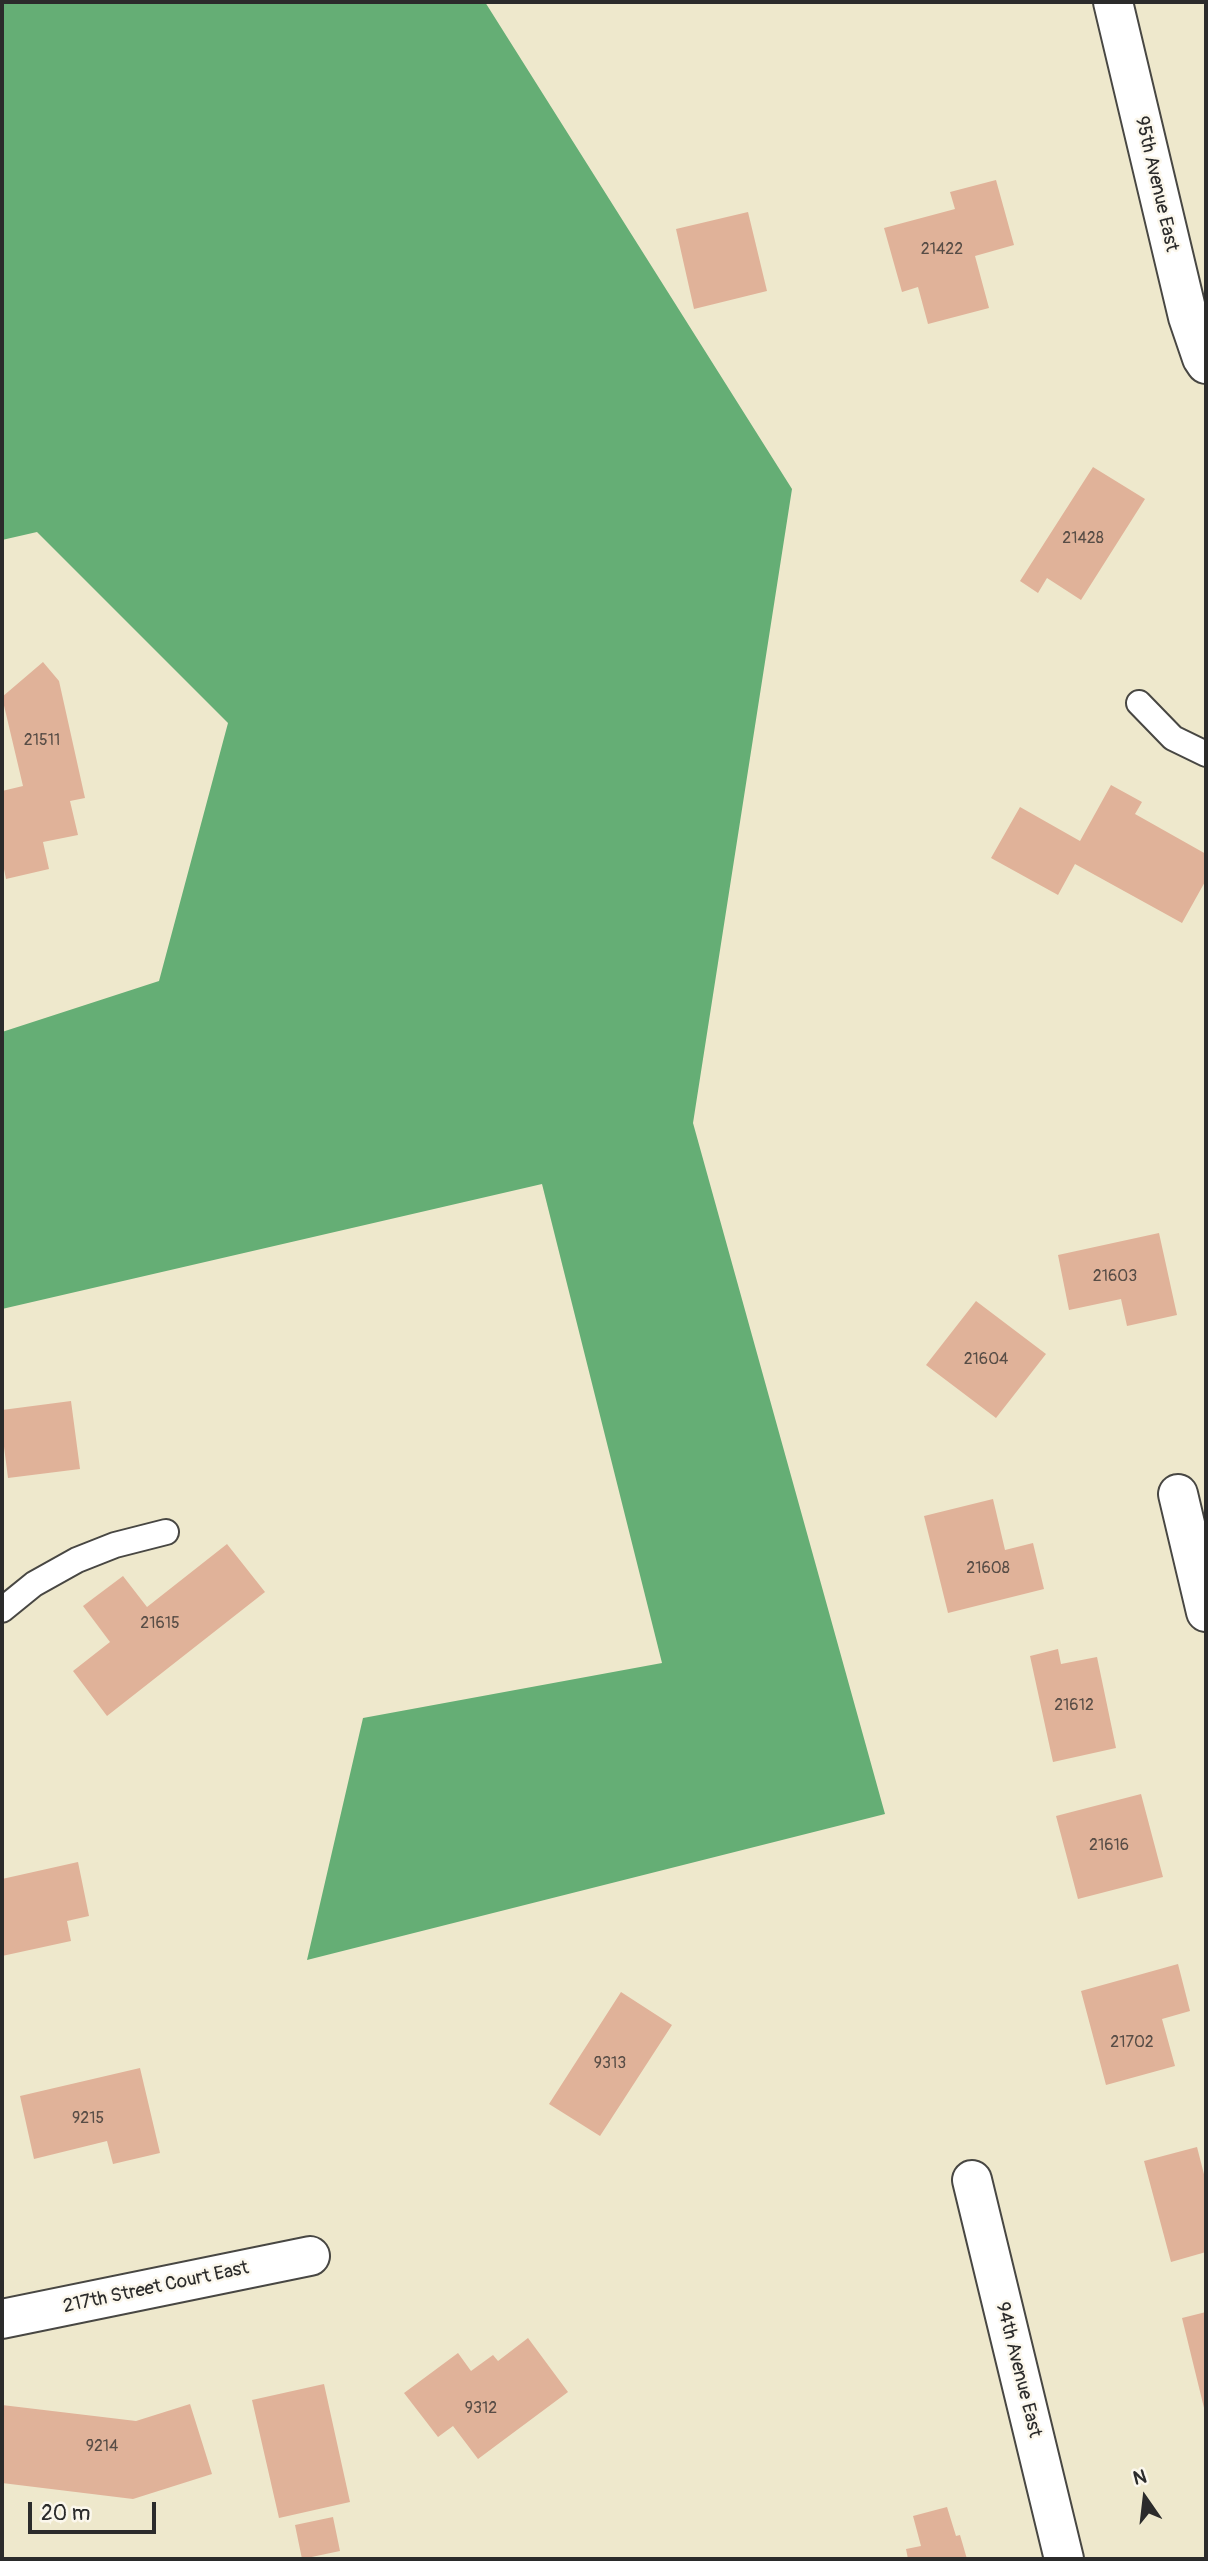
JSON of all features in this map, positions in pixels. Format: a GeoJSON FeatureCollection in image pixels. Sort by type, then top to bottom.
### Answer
{"type":"FeatureCollection","features":[{"type":"Feature","properties":{"kind":"street","name":"95th Avenue East"},"geometry":{"type":"LineString","coordinates":[[1113,2],[1188,317],[1206,364]]}},
{"type":"Feature","properties":{"kind":"street"},"geometry":{"type":"LineString","coordinates":[[1178,1494],[1206,1612]]}},
{"type":"Feature","properties":{"kind":"street","name":"94th Avenue East"},"geometry":{"type":"LineString","coordinates":[[972,2180],[1064,2559]]}},
{"type":"Feature","properties":{"kind":"street","name":"217th Street Court East"},"geometry":{"type":"LineString","coordinates":[[2,2319],[310,2256]]}},
{"type":"Feature","properties":{"kind":"lane"},"geometry":{"type":"LineString","coordinates":[[1139,703],[1174,738],[1206,754]]}},
{"type":"Feature","properties":{"kind":"lane"},"geometry":{"type":"LineString","coordinates":[[2,1610],[34,1584],[77,1560],[115,1545],[166,1532]]}},
{"type":"Feature","properties":{"kind":"green space"},"geometry":{"type":"Polygon","coordinates":[[[2,2],[485,2],[792,489],[693,1123],[885,1814],[307,1960],[363,1718],[662,1663],[542,1184],[2,1309],[2,1032],[159,981],[228,723],[37,532],[2,540],[2,2]]]}},
{"type":"Feature","properties":{"kind":"building"},"geometry":{"type":"Polygon","coordinates":[[[996,180],[1014,245],[975,256],[989,308],[928,324],[918,287],[902,292],[884,228],[955,209],[950,192],[996,180]]]}},
{"type":"Feature","properties":{"kind":"building"},"geometry":{"type":"Polygon","coordinates":[[[748,212],[767,291],[694,309],[676,229],[748,212]]]}},
{"type":"Feature","properties":{"kind":"building"},"geometry":{"type":"Polygon","coordinates":[[[1093,467],[1145,499],[1081,600],[1047,578],[1038,593],[1020,581],[1093,467]]]}},
{"type":"Feature","properties":{"kind":"building"},"geometry":{"type":"Polygon","coordinates":[[[43,662],[59,681],[85,798],[70,801],[78,835],[43,842],[49,869],[6,879],[2,859],[2,791],[23,786],[2,697],[43,662]]]}},
{"type":"Feature","properties":{"kind":"building"},"geometry":{"type":"Polygon","coordinates":[[[1111,785],[1142,802],[1135,814],[1206,854],[1206,880],[1182,923],[1075,864],[1058,895],[991,858],[1020,807],[1080,841],[1111,785]]]}},
{"type":"Feature","properties":{"kind":"building"},"geometry":{"type":"Polygon","coordinates":[[[1159,1233],[1177,1315],[1127,1326],[1121,1299],[1069,1310],[1058,1255],[1159,1233]]]}},
{"type":"Feature","properties":{"kind":"building"},"geometry":{"type":"Polygon","coordinates":[[[976,1301],[1046,1354],[996,1418],[926,1365],[976,1301]]]}},
{"type":"Feature","properties":{"kind":"building"},"geometry":{"type":"Polygon","coordinates":[[[71,1401],[80,1469],[8,1478],[2,1410],[71,1401]]]}},
{"type":"Feature","properties":{"kind":"building"},"geometry":{"type":"Polygon","coordinates":[[[993,1499],[1005,1550],[1033,1543],[1044,1589],[948,1613],[924,1516],[993,1499]]]}},
{"type":"Feature","properties":{"kind":"building"},"geometry":{"type":"Polygon","coordinates":[[[227,1544],[265,1592],[107,1716],[73,1671],[110,1642],[83,1606],[123,1576],[147,1607],[227,1544]]]}},
{"type":"Feature","properties":{"kind":"building"},"geometry":{"type":"Polygon","coordinates":[[[1058,1649],[1061,1664],[1097,1657],[1116,1748],[1053,1762],[1030,1656],[1058,1649]]]}},
{"type":"Feature","properties":{"kind":"building"},"geometry":{"type":"Polygon","coordinates":[[[1141,1794],[1163,1877],[1078,1899],[1056,1816],[1141,1794]]]}},
{"type":"Feature","properties":{"kind":"building"},"geometry":{"type":"Polygon","coordinates":[[[78,1862],[89,1916],[67,1921],[71,1941],[2,1956],[2,1879],[78,1862]]]}},
{"type":"Feature","properties":{"kind":"building"},"geometry":{"type":"Polygon","coordinates":[[[1178,1964],[1190,2011],[1162,2019],[1175,2066],[1106,2085],[1081,1991],[1178,1964]]]}},
{"type":"Feature","properties":{"kind":"building"},"geometry":{"type":"Polygon","coordinates":[[[621,1992],[672,2025],[600,2136],[549,2104],[621,1992]]]}},
{"type":"Feature","properties":{"kind":"building"},"geometry":{"type":"Polygon","coordinates":[[[140,2068],[160,2153],[113,2164],[107,2141],[34,2159],[20,2096],[140,2068]]]}},
{"type":"Feature","properties":{"kind":"building"},"geometry":{"type":"Polygon","coordinates":[[[1197,2147],[1206,2182],[1206,2252],[1171,2262],[1144,2161],[1197,2147]]]}},
{"type":"Feature","properties":{"kind":"building"},"geometry":{"type":"Polygon","coordinates":[[[1206,2312],[1206,2412],[1205,2412],[1182,2318],[1206,2312]]]}},
{"type":"Feature","properties":{"kind":"building"},"geometry":{"type":"Polygon","coordinates":[[[528,2338],[568,2392],[478,2459],[453,2426],[438,2437],[404,2393],[458,2353],[471,2371],[493,2355],[498,2361],[528,2338]]]}},
{"type":"Feature","properties":{"kind":"building"},"geometry":{"type":"Polygon","coordinates":[[[324,2384],[350,2502],[279,2518],[252,2400],[324,2384]]]}},
{"type":"Feature","properties":{"kind":"building"},"geometry":{"type":"Polygon","coordinates":[[[190,2404],[212,2474],[133,2499],[2,2483],[2,2405],[136,2421],[190,2404]]]}},
{"type":"Feature","properties":{"kind":"building"},"geometry":{"type":"Polygon","coordinates":[[[947,2507],[967,2559],[908,2559],[906,2549],[921,2546],[913,2516],[947,2507]]]}},
{"type":"Feature","properties":{"kind":"building"},"geometry":{"type":"Polygon","coordinates":[[[333,2517],[340,2551],[302,2559],[295,2525],[333,2517]]]}}]}
